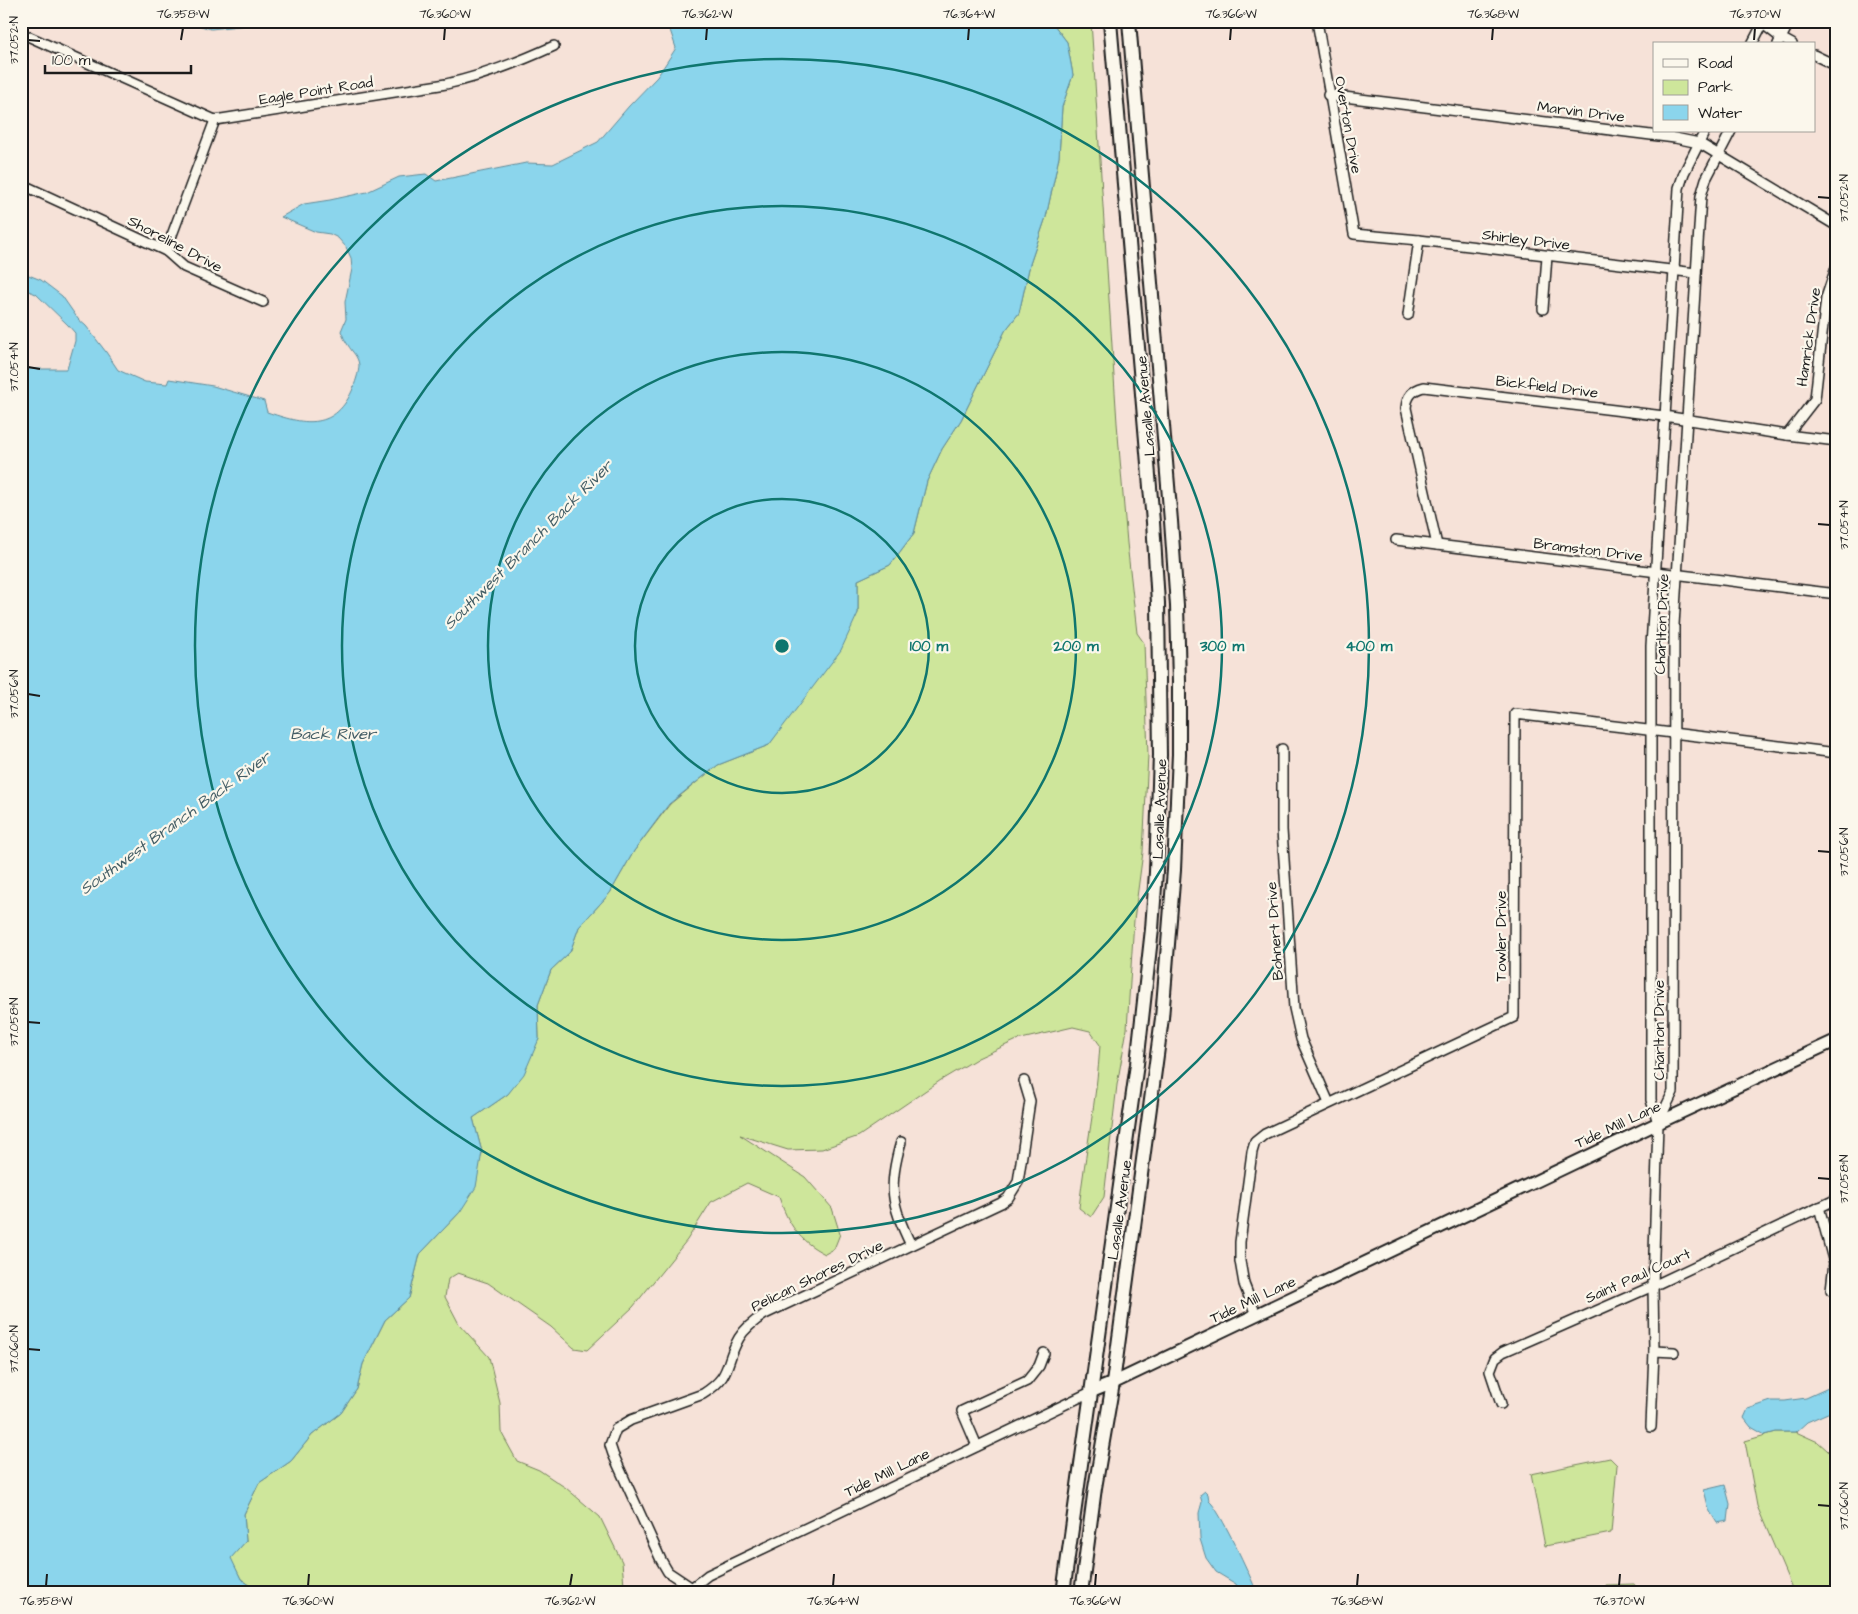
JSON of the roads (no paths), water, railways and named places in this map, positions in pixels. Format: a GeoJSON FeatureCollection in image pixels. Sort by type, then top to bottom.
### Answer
{"type":"FeatureCollection","features":[{"type":"Feature","properties":{"kind":"main road","name":"Lasalle Avenue"},"geometry":{"type":"LineString","coordinates":[[1063,1593],[1147,981],[1156,872],[1160,756],[1158,603],[1154,531],[1110,21]]}},
{"type":"Feature","properties":{"kind":"main road","name":"Lasalle Avenue"},"geometry":{"type":"LineString","coordinates":[[1082,1593],[1095,1488],[1113,1383],[1162,1018],[1174,870],[1179,736],[1177,606],[1129,21]]}},
{"type":"Feature","properties":{"kind":"street","name":"Overton Drive"},"geometry":{"type":"LineString","coordinates":[[1317,21],[1328,95],[1354,234]]}},
{"type":"Feature","properties":{"kind":"street"},"geometry":{"type":"LineString","coordinates":[[1753,42],[1762,22],[1779,41],[1790,21]]}},
{"type":"Feature","properties":{"kind":"street"},"geometry":{"type":"LineString","coordinates":[[21,33],[216,120],[166,251]]}},
{"type":"Feature","properties":{"kind":"street","name":"Eagle Point Road"},"geometry":{"type":"LineString","coordinates":[[216,120],[455,82],[473,78],[513,64],[554,46]]}},
{"type":"Feature","properties":{"kind":"street"},"geometry":{"type":"LineString","coordinates":[[1816,56],[1837,66]]}},
{"type":"Feature","properties":{"kind":"street","name":"Marvin Drive"},"geometry":{"type":"LineString","coordinates":[[1328,95],[1675,138],[1699,143],[1837,226]]}},
{"type":"Feature","properties":{"kind":"street","name":"Charlton Drive"},"geometry":{"type":"LineString","coordinates":[[1650,1428],[1654,1351],[1653,1286],[1658,1123],[1651,1100],[1651,646],[1654,572],[1680,184],[1704,132]]}},
{"type":"Feature","properties":{"kind":"street","name":"Charlton Drive"},"geometry":{"type":"LineString","coordinates":[[1658,1123],[1673,1092],[1673,662],[1702,190],[1730,132]]}},
{"type":"Feature","properties":{"kind":"street","name":"Shoreline Drive"},"geometry":{"type":"LineString","coordinates":[[21,184],[166,251],[184,267],[263,302]]}},
{"type":"Feature","properties":{"kind":"street","name":"Shirley Drive"},"geometry":{"type":"LineString","coordinates":[[1354,234],[1419,240],[1696,274]]}},
{"type":"Feature","properties":{"kind":"street"},"geometry":{"type":"LineString","coordinates":[[1408,315],[1419,240]]}},
{"type":"Feature","properties":{"kind":"street"},"geometry":{"type":"LineString","coordinates":[[1543,309],[1547,256]]}},
{"type":"Feature","properties":{"kind":"street","name":"Hamrick Drive"},"geometry":{"type":"LineString","coordinates":[[1787,435],[1814,399],[1826,298],[1837,265]]}},
{"type":"Feature","properties":{"kind":"street","name":"Bickfield Drive"},"geometry":{"type":"LineString","coordinates":[[1437,545],[1406,408],[1412,392],[1418,388],[1431,386],[1687,419],[1787,435],[1837,440]]}},
{"type":"Feature","properties":{"kind":"street","name":"Bramston Drive"},"geometry":{"type":"LineString","coordinates":[[1396,540],[1837,594]]}},
{"type":"Feature","properties":{"kind":"street","name":"Towler Drive"},"geometry":{"type":"LineString","coordinates":[[1256,1315],[1244,1284],[1240,1261],[1245,1195],[1255,1142],[1265,1134],[1514,1017],[1515,714],[1837,753]]}},
{"type":"Feature","properties":{"kind":"street","name":"Bohnert Drive"},"geometry":{"type":"LineString","coordinates":[[1282,749],[1282,830],[1294,1008],[1301,1039],[1329,1104]]}},
{"type":"Feature","properties":{"kind":"street","name":"Tide Mill Lane"},"geometry":{"type":"LineString","coordinates":[[688,1590],[708,1575],[1092,1391],[1113,1383],[1658,1123],[1837,1040]]}},
{"type":"Feature","properties":{"kind":"street","name":"Pelican Shores Drive"},"geometry":{"type":"LineString","coordinates":[[688,1590],[668,1572],[661,1560],[612,1454],[610,1445],[616,1429],[631,1420],[703,1394],[712,1388],[726,1374],[738,1339],[754,1321],[765,1314],[1000,1204],[1008,1198],[1014,1191],[1020,1170],[1030,1101],[1024,1081]]}},
{"type":"Feature","properties":{"kind":"street"},"geometry":{"type":"LineString","coordinates":[[901,1142],[893,1173],[893,1198],[900,1222],[911,1245]]}},
{"type":"Feature","properties":{"kind":"street","name":"Saint Paul Court"},"geometry":{"type":"LineString","coordinates":[[1501,1404],[1490,1371],[1495,1358],[1503,1352],[1653,1286],[1837,1199]]}},
{"type":"Feature","properties":{"kind":"street"},"geometry":{"type":"LineString","coordinates":[[1819,1207],[1834,1263],[1831,1290]]}},
{"type":"Feature","properties":{"kind":"street"},"geometry":{"type":"LineString","coordinates":[[1654,1351],[1674,1352]]}},
{"type":"Feature","properties":{"kind":"street"},"geometry":{"type":"LineString","coordinates":[[978,1446],[962,1411],[1026,1381],[1039,1366],[1044,1354]]}},
{"type":"Feature","properties":{"kind":"water"},"geometry":{"type":"Polygon","coordinates":[[[184,21],[286,21],[211,29],[184,21]]]}},
{"type":"Feature","properties":{"kind":"water","name":"Back River"},"geometry":{"type":"Polygon","coordinates":[[[667,21],[1051,21],[1067,42],[1073,75],[1062,107],[1059,157],[1046,217],[1030,264],[1019,313],[1005,331],[961,420],[942,449],[927,481],[914,533],[890,565],[858,580],[858,613],[841,650],[769,745],[718,765],[669,804],[634,851],[610,893],[579,927],[570,952],[551,970],[538,1005],[539,1039],[524,1074],[508,1094],[473,1118],[482,1152],[476,1187],[460,1212],[420,1254],[409,1298],[385,1320],[363,1364],[357,1389],[341,1413],[312,1435],[291,1461],[259,1483],[244,1514],[246,1541],[231,1558],[241,1579],[261,1593],[21,1593],[21,369],[67,369],[75,341],[75,333],[36,294],[21,288],[21,272],[41,280],[62,296],[118,370],[145,382],[167,384],[169,379],[213,386],[264,401],[267,412],[292,420],[316,421],[326,419],[336,413],[344,404],[357,378],[359,365],[357,359],[341,331],[346,319],[345,302],[352,269],[351,258],[346,247],[338,238],[330,234],[316,232],[281,217],[304,204],[367,192],[399,177],[426,174],[436,181],[526,163],[553,164],[598,142],[657,77],[676,48],[667,21]]]}},
{"type":"Feature","properties":{"kind":"water"},"geometry":{"type":"Polygon","coordinates":[[[1837,1384],[1837,1409],[1807,1422],[1796,1432],[1776,1432],[1765,1435],[1751,1427],[1744,1418],[1748,1409],[1771,1401],[1806,1398],[1837,1384]]]}},
{"type":"Feature","properties":{"kind":"water"},"geometry":{"type":"Polygon","coordinates":[[[1725,1485],[1730,1504],[1728,1521],[1717,1523],[1709,1510],[1704,1490],[1725,1485]]]}},
{"type":"Feature","properties":{"kind":"water"},"geometry":{"type":"Polygon","coordinates":[[[1205,1491],[1208,1494],[1209,1501],[1220,1516],[1257,1593],[1240,1593],[1236,1584],[1216,1572],[1206,1558],[1200,1539],[1199,1513],[1202,1502],[1200,1495],[1205,1491]]]}},
{"type":"Feature","properties":{"kind":"water label","name":"Southwest Branch Back River"},"geometry":{"type":"Point","coordinates":[528,545]}},
{"type":"Feature","properties":{"kind":"water label","name":"Southwest Branch Back River"},"geometry":{"type":"Point","coordinates":[175,823]}}]}
